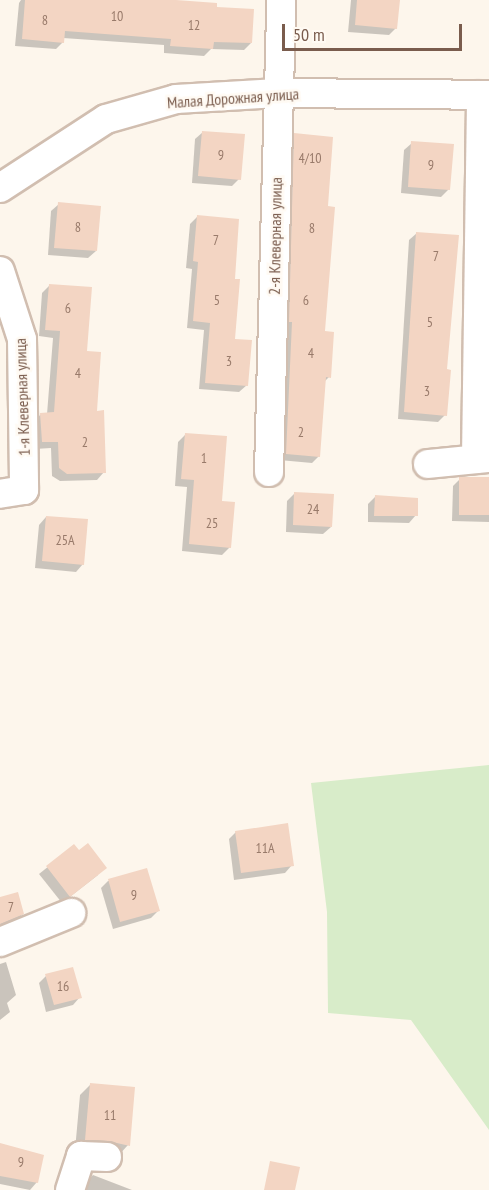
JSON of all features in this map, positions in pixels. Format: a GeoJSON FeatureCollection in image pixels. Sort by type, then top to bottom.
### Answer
{"type":"FeatureCollection","features":[{"type":"Feature","properties":{"kind":"street","name":"2-я Клеверная улица"},"geometry":{"type":"LineString","coordinates":[[269,472],[281,0]]}},
{"type":"Feature","properties":{"kind":"street","name":"Малая Дорожная улица"},"geometry":{"type":"LineString","coordinates":[[0,188],[106,119],[176,99],[278,93],[485,95]]}},
{"type":"Feature","properties":{"kind":"street"},"geometry":{"type":"LineString","coordinates":[[428,464],[483,459],[485,95]]}},
{"type":"Feature","properties":{"kind":"street","name":"1-я Клеверная улица"},"geometry":{"type":"LineString","coordinates":[[0,271],[22,339],[12,492]]}},
{"type":"Feature","properties":{"kind":"street"},"geometry":{"type":"LineString","coordinates":[[0,942],[71,913]]}},
{"type":"Feature","properties":{"kind":"street"},"geometry":{"type":"LineString","coordinates":[[70,1190],[81,1156],[107,1157]]}},
{"type":"Feature","properties":{"kind":"green space"},"geometry":{"type":"Polygon","coordinates":[[[489,765],[489,1130],[411,1020],[328,1013],[327,912],[311,783],[489,765]]]}},
{"type":"Feature","properties":{"kind":"building"},"geometry":{"type":"Polygon","coordinates":[[[25,0],[176,0],[217,3],[217,7],[254,9],[252,43],[214,42],[213,49],[170,46],[171,39],[65,31],[64,43],[22,39],[25,0]]]}},
{"type":"Feature","properties":{"kind":"building"},"geometry":{"type":"Polygon","coordinates":[[[357,0],[400,0],[397,29],[355,25],[357,0]]]}},
{"type":"Feature","properties":{"kind":"building"},"geometry":{"type":"Polygon","coordinates":[[[202,131],[245,134],[241,180],[198,176],[202,131]]]}},
{"type":"Feature","properties":{"kind":"building"},"geometry":{"type":"Polygon","coordinates":[[[294,133],[333,137],[328,206],[335,207],[325,331],[334,332],[331,378],[326,377],[320,457],[286,454],[292,322],[289,322],[294,133]]]}},
{"type":"Feature","properties":{"kind":"building"},"geometry":{"type":"Polygon","coordinates":[[[411,141],[454,144],[450,190],[408,187],[411,141]]]}},
{"type":"Feature","properties":{"kind":"building"},"geometry":{"type":"Polygon","coordinates":[[[58,202],[101,206],[97,251],[54,248],[58,202]]]}},
{"type":"Feature","properties":{"kind":"building"},"geometry":{"type":"Polygon","coordinates":[[[197,215],[239,219],[235,279],[240,279],[235,339],[252,340],[248,386],[205,383],[210,323],[193,321],[198,262],[193,261],[197,215]]]}},
{"type":"Feature","properties":{"kind":"building"},"geometry":{"type":"Polygon","coordinates":[[[416,232],[459,235],[447,369],[451,370],[447,416],[404,412],[416,232]]]}},
{"type":"Feature","properties":{"kind":"building"},"geometry":{"type":"Polygon","coordinates":[[[49,284],[92,287],[87,351],[101,352],[97,411],[104,410],[106,473],[67,474],[59,468],[58,442],[42,442],[40,413],[54,412],[60,331],[45,330],[49,284]]]}},
{"type":"Feature","properties":{"kind":"building"},"geometry":{"type":"Polygon","coordinates":[[[185,433],[227,436],[222,501],[235,502],[231,548],[189,544],[194,480],[181,479],[185,433]]]}},
{"type":"Feature","properties":{"kind":"building"},"geometry":{"type":"Polygon","coordinates":[[[459,477],[489,477],[489,515],[459,515],[459,477]]]}},
{"type":"Feature","properties":{"kind":"building"},"geometry":{"type":"Polygon","coordinates":[[[294,492],[334,494],[332,527],[293,525],[294,492]]]}},
{"type":"Feature","properties":{"kind":"building"},"geometry":{"type":"Polygon","coordinates":[[[375,495],[418,498],[418,516],[374,516],[375,495]]]}},
{"type":"Feature","properties":{"kind":"building"},"geometry":{"type":"Polygon","coordinates":[[[46,516],[88,519],[84,565],[42,561],[46,516]]]}},
{"type":"Feature","properties":{"kind":"building"},"geometry":{"type":"Polygon","coordinates":[[[288,823],[294,866],[241,873],[235,831],[288,823]]]}},
{"type":"Feature","properties":{"kind":"building"},"geometry":{"type":"Polygon","coordinates":[[[88,843],[107,868],[70,897],[46,866],[74,844],[79,850],[88,843]]]}},
{"type":"Feature","properties":{"kind":"building"},"geometry":{"type":"Polygon","coordinates":[[[147,868],[160,911],[120,922],[108,879],[147,868]]]}},
{"type":"Feature","properties":{"kind":"building"},"geometry":{"type":"Polygon","coordinates":[[[18,892],[24,914],[0,924],[0,897],[18,892]]]}},
{"type":"Feature","properties":{"kind":"building"},"geometry":{"type":"Polygon","coordinates":[[[73,967],[82,998],[54,1005],[45,974],[73,967]]]}},
{"type":"Feature","properties":{"kind":"building"},"geometry":{"type":"Polygon","coordinates":[[[90,1083],[135,1087],[130,1146],[108,1141],[85,1140],[90,1083]]]}},
{"type":"Feature","properties":{"kind":"building"},"geometry":{"type":"Polygon","coordinates":[[[0,1143],[44,1155],[38,1183],[0,1176],[0,1143]]]}},
{"type":"Feature","properties":{"kind":"building"},"geometry":{"type":"Polygon","coordinates":[[[270,1161],[300,1167],[295,1190],[264,1190],[270,1161]]]}}]}
